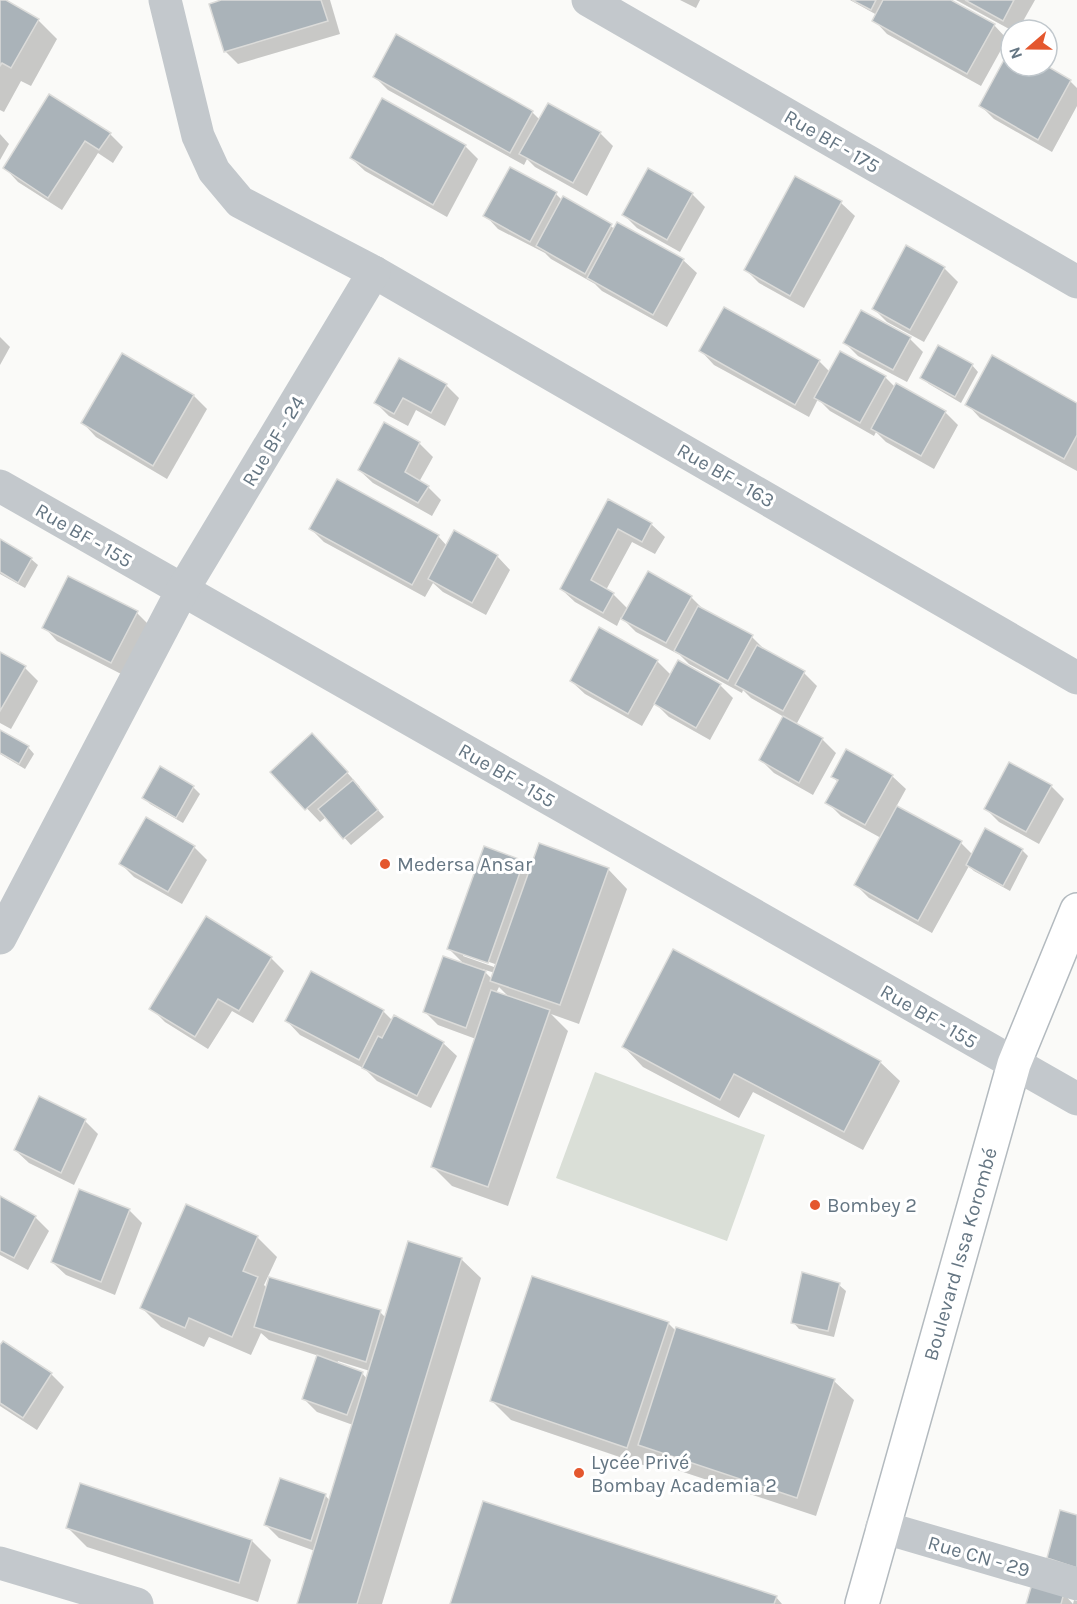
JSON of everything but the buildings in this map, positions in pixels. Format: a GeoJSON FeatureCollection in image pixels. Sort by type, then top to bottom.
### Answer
{"type":"FeatureCollection","features":[{"type":"Feature","properties":{"kind":"street"},"geometry":{"type":"LineString","coordinates":[[165,0],[198,136],[214,171],[240,202],[374,272]]}},
{"type":"Feature","properties":{"kind":"street","name":"Rue BF - 175"},"geometry":{"type":"LineString","coordinates":[[588,0],[1077,282]]}},
{"type":"Feature","properties":{"kind":"street","name":"Rue BF - 24"},"geometry":{"type":"LineString","coordinates":[[0,938],[182,591],[374,272]]}},
{"type":"Feature","properties":{"kind":"street","name":"Rue BF - 163"},"geometry":{"type":"LineString","coordinates":[[374,272],[1077,678]]}},
{"type":"Feature","properties":{"kind":"street","name":"Rue BF - 155"},"geometry":{"type":"LineString","coordinates":[[0,486],[1077,1099]]}},
{"type":"Feature","properties":{"kind":"street","name":"Boulevard Issa Korombé"},"geometry":{"type":"LineString","coordinates":[[862,1604],[1014,1064],[1077,910]]}},
{"type":"Feature","properties":{"kind":"street","name":"Rue CN - 29"},"geometry":{"type":"LineString","coordinates":[[882,1527],[1077,1584]]}},
{"type":"Feature","properties":{"kind":"street"},"geometry":{"type":"LineString","coordinates":[[0,1563],[137,1604]]}},
{"type":"Feature","properties":{"kind":"shaded area"},"geometry":{"type":"Polygon","coordinates":[[[595,1072],[765,1135],[727,1241],[556,1178],[595,1072]]]}},
{"type":"Feature","properties":{"kind":"place","name":"Medersa Ansar"},"geometry":{"type":"Point","coordinates":[385,864]}},
{"type":"Feature","properties":{"kind":"place","name":"Bombey 2"},"geometry":{"type":"Point","coordinates":[815,1205]}},
{"type":"Feature","properties":{"kind":"place","name":"Lycée Privé Bombay Academia 2"},"geometry":{"type":"Point","coordinates":[579,1473]}}]}
